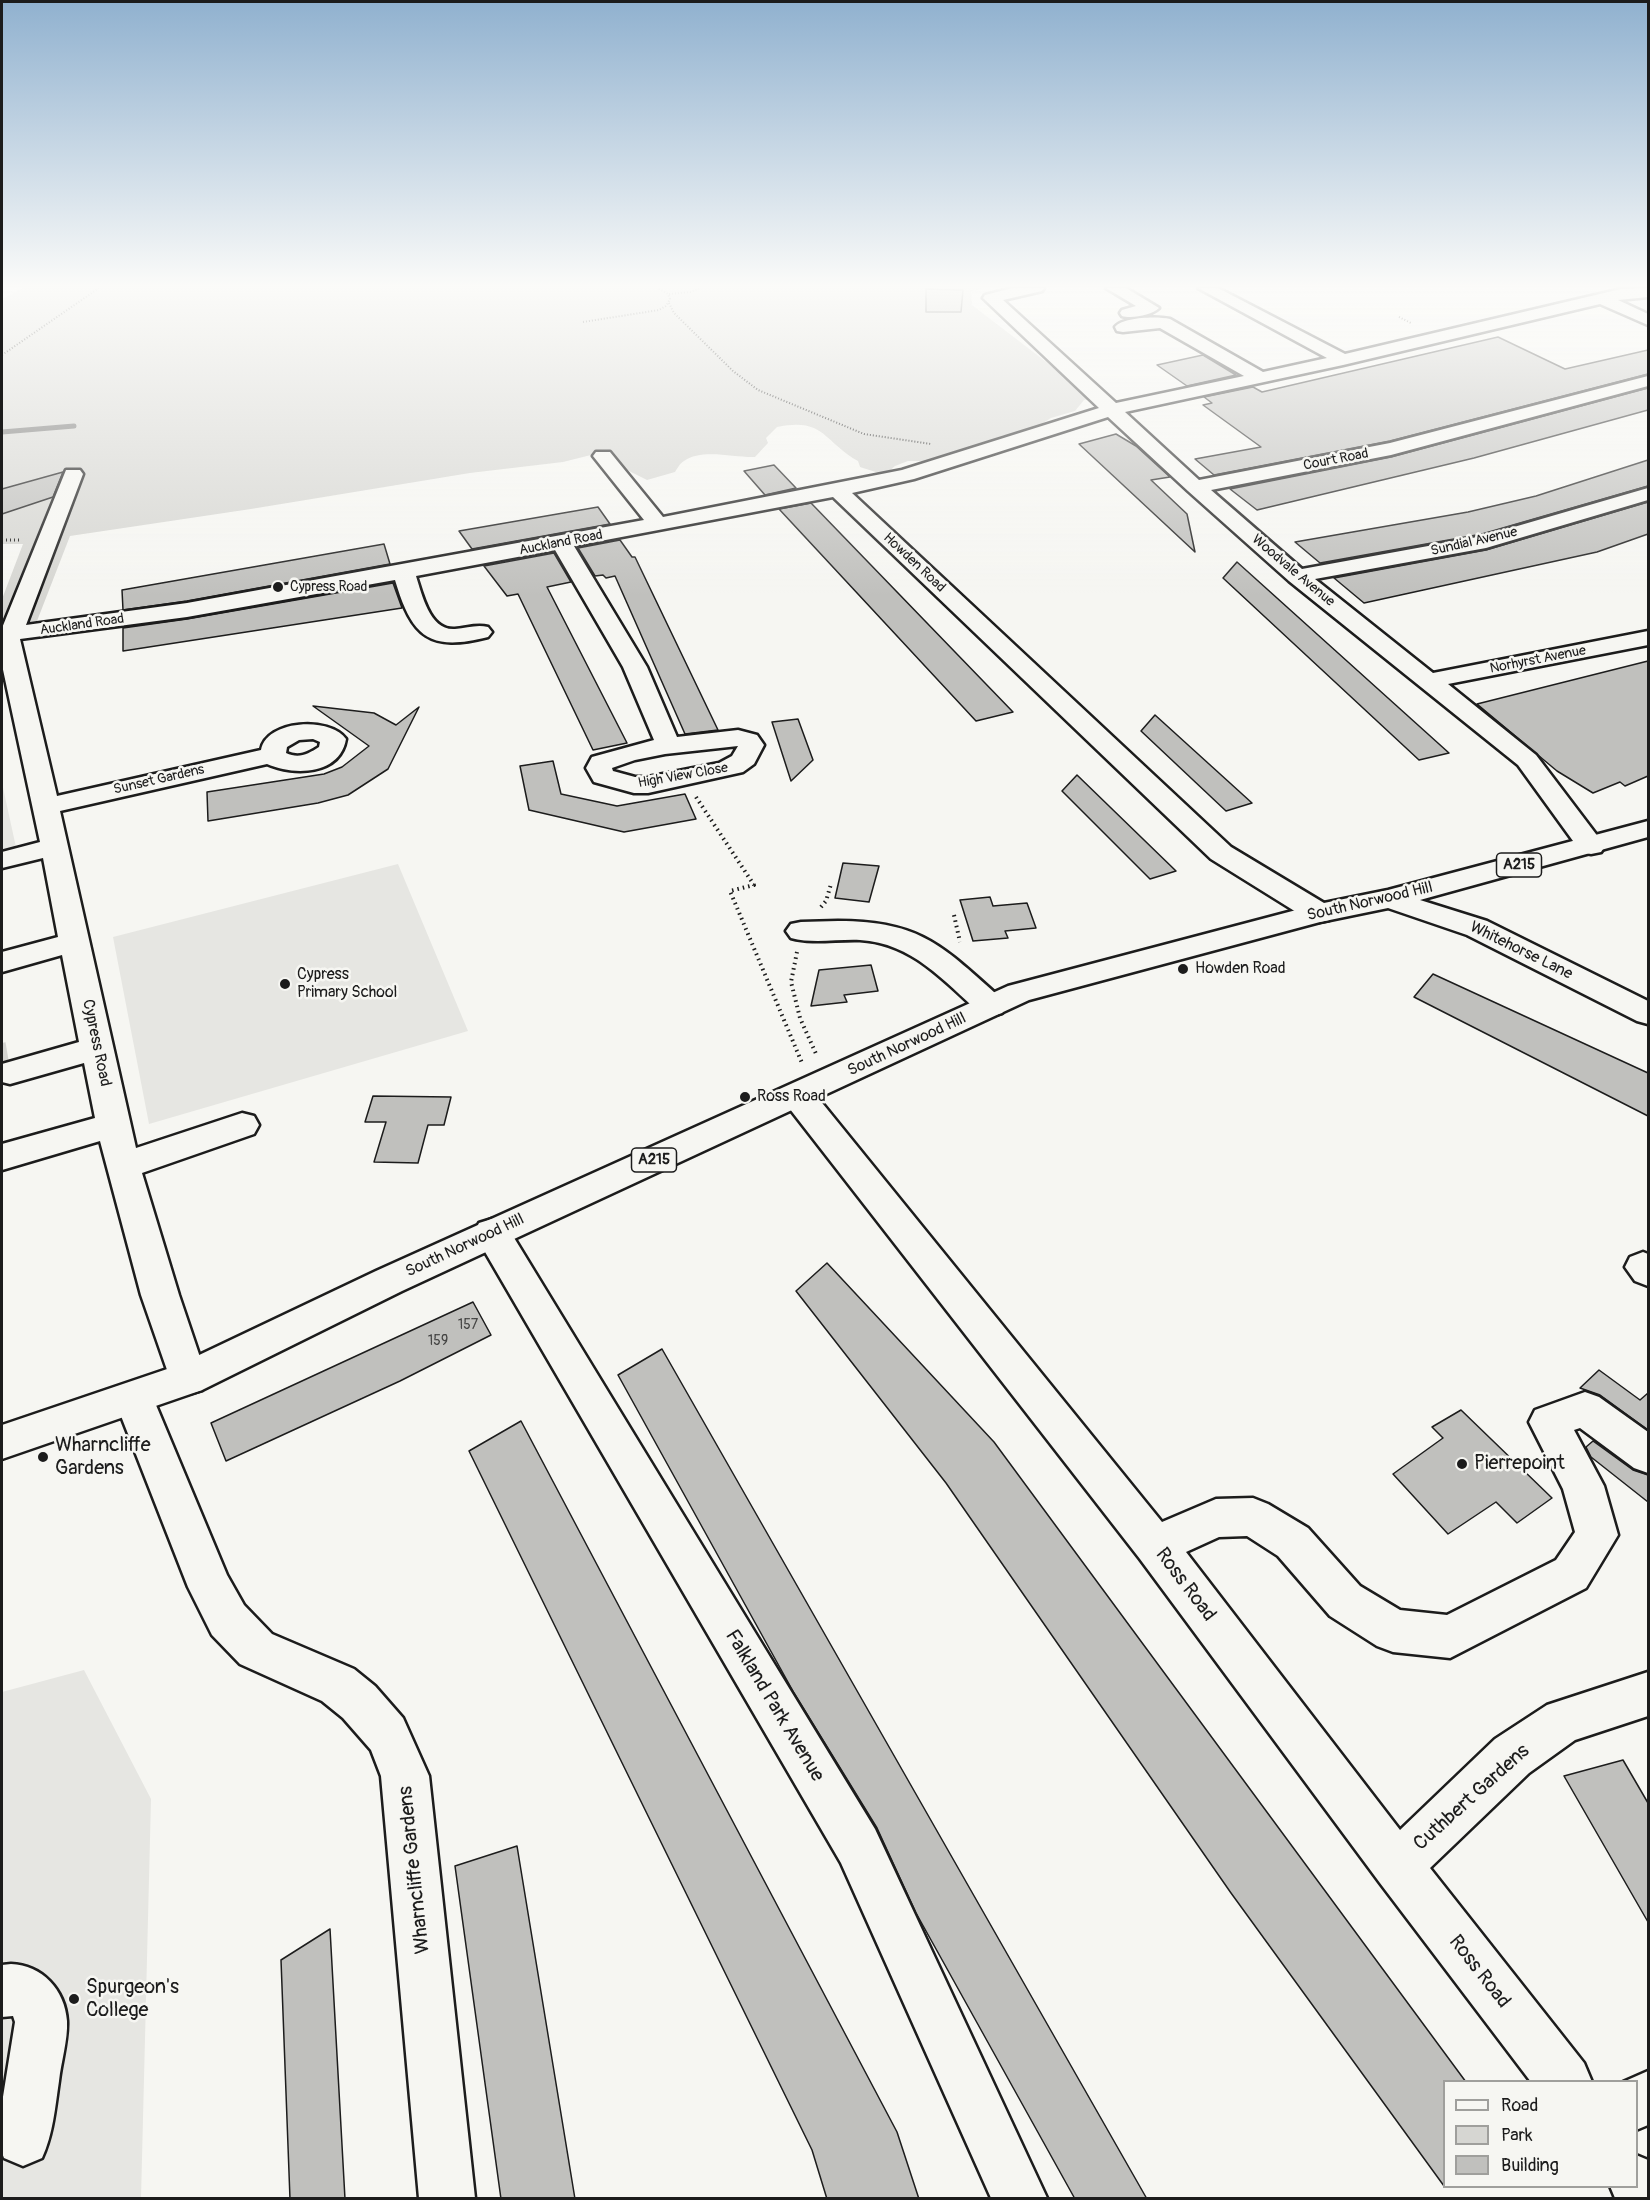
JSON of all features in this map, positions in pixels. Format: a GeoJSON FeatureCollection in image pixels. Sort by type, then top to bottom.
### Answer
{"type":"FeatureCollection","features":[{"type":"Feature","properties":{"kind":"street","name":"Woodvale Avenue"},"geometry":{"type":"LineString","coordinates":[[1090,391],[1195,487],[1297,576],[1527,759],[1591,846]]}},
{"type":"Feature","properties":{"kind":"street","name":"Auckland Road"},"geometry":{"type":"LineString","coordinates":[[6,635],[187,610],[562,543],[837,490],[907,475],[1111,410],[1202,391]]}},
{"type":"Feature","properties":{"kind":"street","name":"Court Road"},"geometry":{"type":"LineString","coordinates":[[1195,487],[1391,449],[1611,391]]}},
{"type":"Feature","properties":{"kind":"street"},"geometry":{"type":"LineString","coordinates":[[603,456],[658,524]]}},
{"type":"Feature","properties":{"kind":"street"},"geometry":{"type":"LineString","coordinates":[[6,635],[73,474]]}},
{"type":"Feature","properties":{"kind":"street","name":"Howden Road"},"geometry":{"type":"LineString","coordinates":[[837,490],[1221,853],[1319,913]]}},
{"type":"Feature","properties":{"kind":"street","name":"Sundial Avenue"},"geometry":{"type":"LineString","coordinates":[[1297,576],[1486,542],[1648,494]]}},
{"type":"Feature","properties":{"kind":"street","name":"High View Close"},"geometry":{"type":"LineString","coordinates":[[562,543],[634,668],[669,747]]}},
{"type":"Feature","properties":{"kind":"street"},"geometry":{"type":"LineString","coordinates":[[404,572],[422,618],[433,630],[447,636],[480,632]]}},
{"type":"Feature","properties":{"kind":"street","name":"Cypress Road"},"geometry":{"type":"LineString","coordinates":[[6,635],[46,806],[94,1040],[123,1166],[160,1295],[188,1378]]}},
{"type":"Feature","properties":{"kind":"street","name":"Norhyrst Avenue"},"geometry":{"type":"LineString","coordinates":[[1428,681],[1648,638]]}},
{"type":"Feature","properties":{"kind":"street","name":"High View Close"},"geometry":{"type":"LineString","coordinates":[[738,738],[748,740],[751,745],[750,753],[735,767],[683,778],[634,785],[603,776],[599,768],[601,762],[610,758],[669,747],[738,738]]}},
{"type":"Feature","properties":{"kind":"street","name":"Sunset Gardens"},"geometry":{"type":"LineString","coordinates":[[46,806],[272,755]]}},
{"type":"Feature","properties":{"kind":"street","name":"South Norwood Hill"},"geometry":{"type":"LineString","coordinates":[[2,1442],[188,1378],[492,1233],[1019,993],[1319,913],[1389,899],[1648,830]]}},
{"type":"Feature","properties":{"kind":"street"},"geometry":{"type":"LineString","coordinates":[[2,860],[54,846]]}},
{"type":"Feature","properties":{"kind":"street"},"geometry":{"type":"LineString","coordinates":[[1477,928],[1472,909],[1475,886],[1488,873]]}},
{"type":"Feature","properties":{"kind":"street","name":"Whitehorse Lane"},"geometry":{"type":"LineString","coordinates":[[1389,899],[1477,928],[1648,1014]]}},
{"type":"Feature","properties":{"kind":"street"},"geometry":{"type":"LineString","coordinates":[[801,932],[860,931],[900,937],[925,950],[991,1006]]}},
{"type":"Feature","properties":{"kind":"street"},"geometry":{"type":"LineString","coordinates":[[2,962],[74,942]]}},
{"type":"Feature","properties":{"kind":"street"},"geometry":{"type":"LineString","coordinates":[[9,1065],[94,1040]]}},
{"type":"Feature","properties":{"kind":"street","name":"Ross Road"},"geometry":{"type":"LineString","coordinates":[[813,1088],[1397,1866],[1562,2080]]}},
{"type":"Feature","properties":{"kind":"street"},"geometry":{"type":"LineString","coordinates":[[2,1157],[114,1125]]}},
{"type":"Feature","properties":{"kind":"street"},"geometry":{"type":"LineString","coordinates":[[123,1166],[242,1125]]}},
{"type":"Feature","properties":{"kind":"street","name":"Falkland Park Avenue"},"geometry":{"type":"LineString","coordinates":[[492,1233],[858,1846],[1019,2199]]}},
{"type":"Feature","properties":{"kind":"street","name":"Wharncliffe Gardens"},"geometry":{"type":"LineString","coordinates":[[134,1398],[210,1587],[228,1620],[256,1649],[338,1685],[359,1702],[387,1734],[405,1776],[447,2199]]}},
{"type":"Feature","properties":{"kind":"street"},"geometry":{"type":"LineString","coordinates":[[1155,1545],[1216,1518],[1253,1517],[1293,1542],[1345,1601],[1393,1631],[1450,1637],[1571,1574],[1597,1535],[1583,1486],[1549,1422],[1585,1409],[1648,1455]]}},
{"type":"Feature","properties":{"kind":"street","name":"Cuthbert Gardens"},"geometry":{"type":"LineString","coordinates":[[1397,1866],[1512,1756],[1563,1721],[1648,1694]]}},
{"type":"Feature","properties":{"kind":"street"},"geometry":{"type":"LineString","coordinates":[[2,1991],[22,1991],[33,1996],[39,2007],[41,2022],[22,2139]]}},
{"type":"Feature","properties":{"kind":"street"},"geometry":{"type":"LineString","coordinates":[[1638,2186],[1647,2199]]}},
{"type":"Feature","properties":{"kind":"path"},"geometry":{"type":"LineString","coordinates":[[760,391],[846,428],[881,437],[929,443],[958,459]]}},
{"type":"Feature","properties":{"kind":"path"},"geometry":{"type":"LineString","coordinates":[[683,778],[754,885],[730,891],[813,1088]]}},
{"type":"Feature","properties":{"kind":"path"},"geometry":{"type":"LineString","coordinates":[[790,982],[800,1018],[813,1088]]}},
{"type":"Feature","properties":{"kind":"shaded area"},"geometry":{"type":"Polygon","coordinates":[[[2,783],[19,861],[2,865],[2,783]]]}},
{"type":"Feature","properties":{"kind":"shaded area","name":"Cypress Primary School"},"geometry":{"type":"Polygon","coordinates":[[[398,864],[468,1031],[149,1124],[113,937],[398,864]]]}},
{"type":"Feature","properties":{"kind":"shaded area","name":"Spurgeon's College"},"geometry":{"type":"Polygon","coordinates":[[[84,1670],[151,1799],[141,2198],[2,2198],[2,1692],[84,1670]]]}},
{"type":"Feature","properties":{"kind":"green space"},"geometry":{"type":"Polygon","coordinates":[[[2,391],[1080,391],[1089,399],[1084,400],[1075,411],[1051,418],[1032,430],[1001,436],[939,461],[908,461],[895,466],[885,475],[860,467],[858,461],[814,428],[793,425],[777,427],[766,438],[768,443],[755,457],[700,455],[683,462],[675,472],[647,480],[595,454],[563,462],[470,473],[70,536],[37,621],[2,625],[2,599],[23,544],[2,544],[2,391]]]}},
{"type":"Feature","properties":{"kind":"building"},"geometry":{"type":"Polygon","coordinates":[[[1235,391],[1584,391],[1390,441],[1214,475],[1195,459],[1261,447],[1203,405],[1212,403],[1204,397],[1235,391]]]}},
{"type":"Feature","properties":{"kind":"building"},"geometry":{"type":"Polygon","coordinates":[[[1638,391],[1648,391],[1648,410],[1474,458],[1257,510],[1230,489],[1391,457],[1638,391]]]}},
{"type":"Feature","properties":{"kind":"building"},"geometry":{"type":"Polygon","coordinates":[[[1116,434],[1136,446],[1170,477],[1151,480],[1187,514],[1195,552],[1079,444],[1116,434]]]}},
{"type":"Feature","properties":{"kind":"building"},"geometry":{"type":"Polygon","coordinates":[[[1648,460],[1648,486],[1482,534],[1320,563],[1295,542],[1468,512],[1536,496],[1648,460]]]}},
{"type":"Feature","properties":{"kind":"building"},"geometry":{"type":"Polygon","coordinates":[[[774,465],[796,488],[765,495],[744,471],[774,465]]]}},
{"type":"Feature","properties":{"kind":"building"},"geometry":{"type":"Polygon","coordinates":[[[63,472],[53,497],[2,514],[2,489],[63,472]]]}},
{"type":"Feature","properties":{"kind":"building"},"geometry":{"type":"Polygon","coordinates":[[[1648,502],[1648,534],[1597,552],[1364,603],[1334,578],[1486,550],[1648,502]]]}},
{"type":"Feature","properties":{"kind":"building"},"geometry":{"type":"Polygon","coordinates":[[[811,503],[1013,712],[976,721],[779,509],[811,503]]]}},
{"type":"Feature","properties":{"kind":"building"},"geometry":{"type":"Polygon","coordinates":[[[598,507],[610,524],[472,549],[459,531],[598,507]]]}},
{"type":"Feature","properties":{"kind":"building"},"geometry":{"type":"Polygon","coordinates":[[[620,540],[632,557],[635,557],[718,730],[685,734],[615,576],[606,578],[603,575],[595,576],[578,548],[620,540]]]}},
{"type":"Feature","properties":{"kind":"building"},"geometry":{"type":"Polygon","coordinates":[[[384,544],[390,564],[187,601],[123,610],[122,590],[384,544]]]}},
{"type":"Feature","properties":{"kind":"building"},"geometry":{"type":"Polygon","coordinates":[[[554,553],[571,582],[547,587],[627,743],[593,750],[518,594],[507,596],[484,566],[554,553]]]}},
{"type":"Feature","properties":{"kind":"building"},"geometry":{"type":"Polygon","coordinates":[[[1237,562],[1449,753],[1419,760],[1223,578],[1237,562]]]}},
{"type":"Feature","properties":{"kind":"building"},"geometry":{"type":"Polygon","coordinates":[[[393,583],[402,608],[123,651],[123,628],[393,583]]]}},
{"type":"Feature","properties":{"kind":"building"},"geometry":{"type":"Polygon","coordinates":[[[1648,661],[1648,776],[1625,786],[1620,782],[1593,793],[1557,771],[1477,704],[1648,661]]]}},
{"type":"Feature","properties":{"kind":"building"},"geometry":{"type":"Polygon","coordinates":[[[313,706],[374,713],[396,725],[419,707],[388,769],[348,795],[318,803],[208,821],[207,792],[324,774],[342,767],[369,746],[313,706]]]}},
{"type":"Feature","properties":{"kind":"building"},"geometry":{"type":"Polygon","coordinates":[[[1155,715],[1252,803],[1226,811],[1141,731],[1155,715]]]}},
{"type":"Feature","properties":{"kind":"building"},"geometry":{"type":"Polygon","coordinates":[[[798,719],[813,760],[791,781],[772,722],[798,719]]]}},
{"type":"Feature","properties":{"kind":"building"},"geometry":{"type":"Polygon","coordinates":[[[553,761],[561,794],[617,806],[685,794],[696,819],[624,832],[529,810],[520,766],[553,761]]]}},
{"type":"Feature","properties":{"kind":"building"},"geometry":{"type":"Polygon","coordinates":[[[1077,775],[1176,871],[1150,879],[1062,791],[1077,775]]]}},
{"type":"Feature","properties":{"kind":"building"},"geometry":{"type":"Polygon","coordinates":[[[843,863],[879,866],[869,902],[835,898],[843,863]]]}},
{"type":"Feature","properties":{"kind":"building"},"geometry":{"type":"Polygon","coordinates":[[[990,897],[993,906],[1027,903],[1036,928],[1005,931],[1008,938],[973,941],[960,900],[990,897]]]}},
{"type":"Feature","properties":{"kind":"building"},"geometry":{"type":"Polygon","coordinates":[[[871,965],[878,991],[844,995],[847,1002],[811,1006],[819,970],[871,965]]]}},
{"type":"Feature","properties":{"kind":"building"},"geometry":{"type":"Polygon","coordinates":[[[1433,974],[1648,1073],[1648,1116],[1414,997],[1433,974]]]}},
{"type":"Feature","properties":{"kind":"building"},"geometry":{"type":"Polygon","coordinates":[[[373,1096],[451,1097],[444,1125],[428,1125],[418,1163],[374,1162],[386,1122],[365,1122],[373,1096]]]}},
{"type":"Feature","properties":{"kind":"building"},"geometry":{"type":"Polygon","coordinates":[[[827,1263],[994,1442],[1465,2080],[1443,2080],[1443,2185],[1231,1893],[946,1483],[796,1291],[827,1263]]]}},
{"type":"Feature","properties":{"kind":"building"},"geometry":{"type":"Polygon","coordinates":[[[473,1302],[491,1335],[400,1381],[226,1461],[211,1423],[473,1302]]]}},
{"type":"Feature","properties":{"kind":"building"},"geometry":{"type":"Polygon","coordinates":[[[662,1349],[1147,2199],[1075,2199],[916,1913],[877,1828],[794,1693],[618,1375],[662,1349]]]}},
{"type":"Feature","properties":{"kind":"building"},"geometry":{"type":"Polygon","coordinates":[[[1599,1370],[1640,1400],[1648,1393],[1648,1430],[1600,1395],[1580,1388],[1599,1370]]]}},
{"type":"Feature","properties":{"kind":"building","name":"Pierrepoint"},"geometry":{"type":"Polygon","coordinates":[[[1461,1410],[1552,1498],[1517,1523],[1496,1502],[1448,1534],[1393,1474],[1443,1438],[1432,1427],[1461,1410]]]}},
{"type":"Feature","properties":{"kind":"building"},"geometry":{"type":"Polygon","coordinates":[[[521,1421],[897,2132],[919,2199],[827,2199],[812,2150],[469,1451],[521,1421]]]}},
{"type":"Feature","properties":{"kind":"building"},"geometry":{"type":"Polygon","coordinates":[[[1593,1441],[1633,1470],[1648,1475],[1648,1502],[1591,1457],[1586,1447],[1593,1441]]]}},
{"type":"Feature","properties":{"kind":"building"},"geometry":{"type":"Polygon","coordinates":[[[1623,1760],[1648,1803],[1648,1922],[1564,1776],[1623,1760]]]}},
{"type":"Feature","properties":{"kind":"building"},"geometry":{"type":"Polygon","coordinates":[[[517,1846],[575,2199],[501,2199],[455,1866],[517,1846]]]}},
{"type":"Feature","properties":{"kind":"building"},"geometry":{"type":"Polygon","coordinates":[[[330,1929],[345,2199],[290,2199],[281,1960],[330,1929]]]}},
{"type":"Feature","properties":{"kind":"waterway"},"geometry":{"type":"LineString","coordinates":[[2,432],[74,426]]}},
{"type":"Feature","properties":{"kind":"tunnel"},"geometry":{"type":"LineString","coordinates":[[2,1058],[8,1057]]}},
{"type":"Feature","properties":{"kind":"place","name":"Cypress Road"},"geometry":{"type":"Point","coordinates":[278,587]}},
{"type":"Feature","properties":{"kind":"place","name":"Howden Road"},"geometry":{"type":"Point","coordinates":[1183,969]}},
{"type":"Feature","properties":{"kind":"place","name":"Cypress Primary School"},"geometry":{"type":"Point","coordinates":[285,984]}},
{"type":"Feature","properties":{"kind":"place","name":"Ross Road"},"geometry":{"type":"Point","coordinates":[745,1097]}},
{"type":"Feature","properties":{"kind":"place","name":"Wharncliffe Gardens"},"geometry":{"type":"Point","coordinates":[43,1457]}},
{"type":"Feature","properties":{"kind":"place","name":"Pierrepoint"},"geometry":{"type":"Point","coordinates":[1462,1464]}},
{"type":"Feature","properties":{"kind":"place","name":"Spurgeon's College"},"geometry":{"type":"Point","coordinates":[74,1999]}}]}
